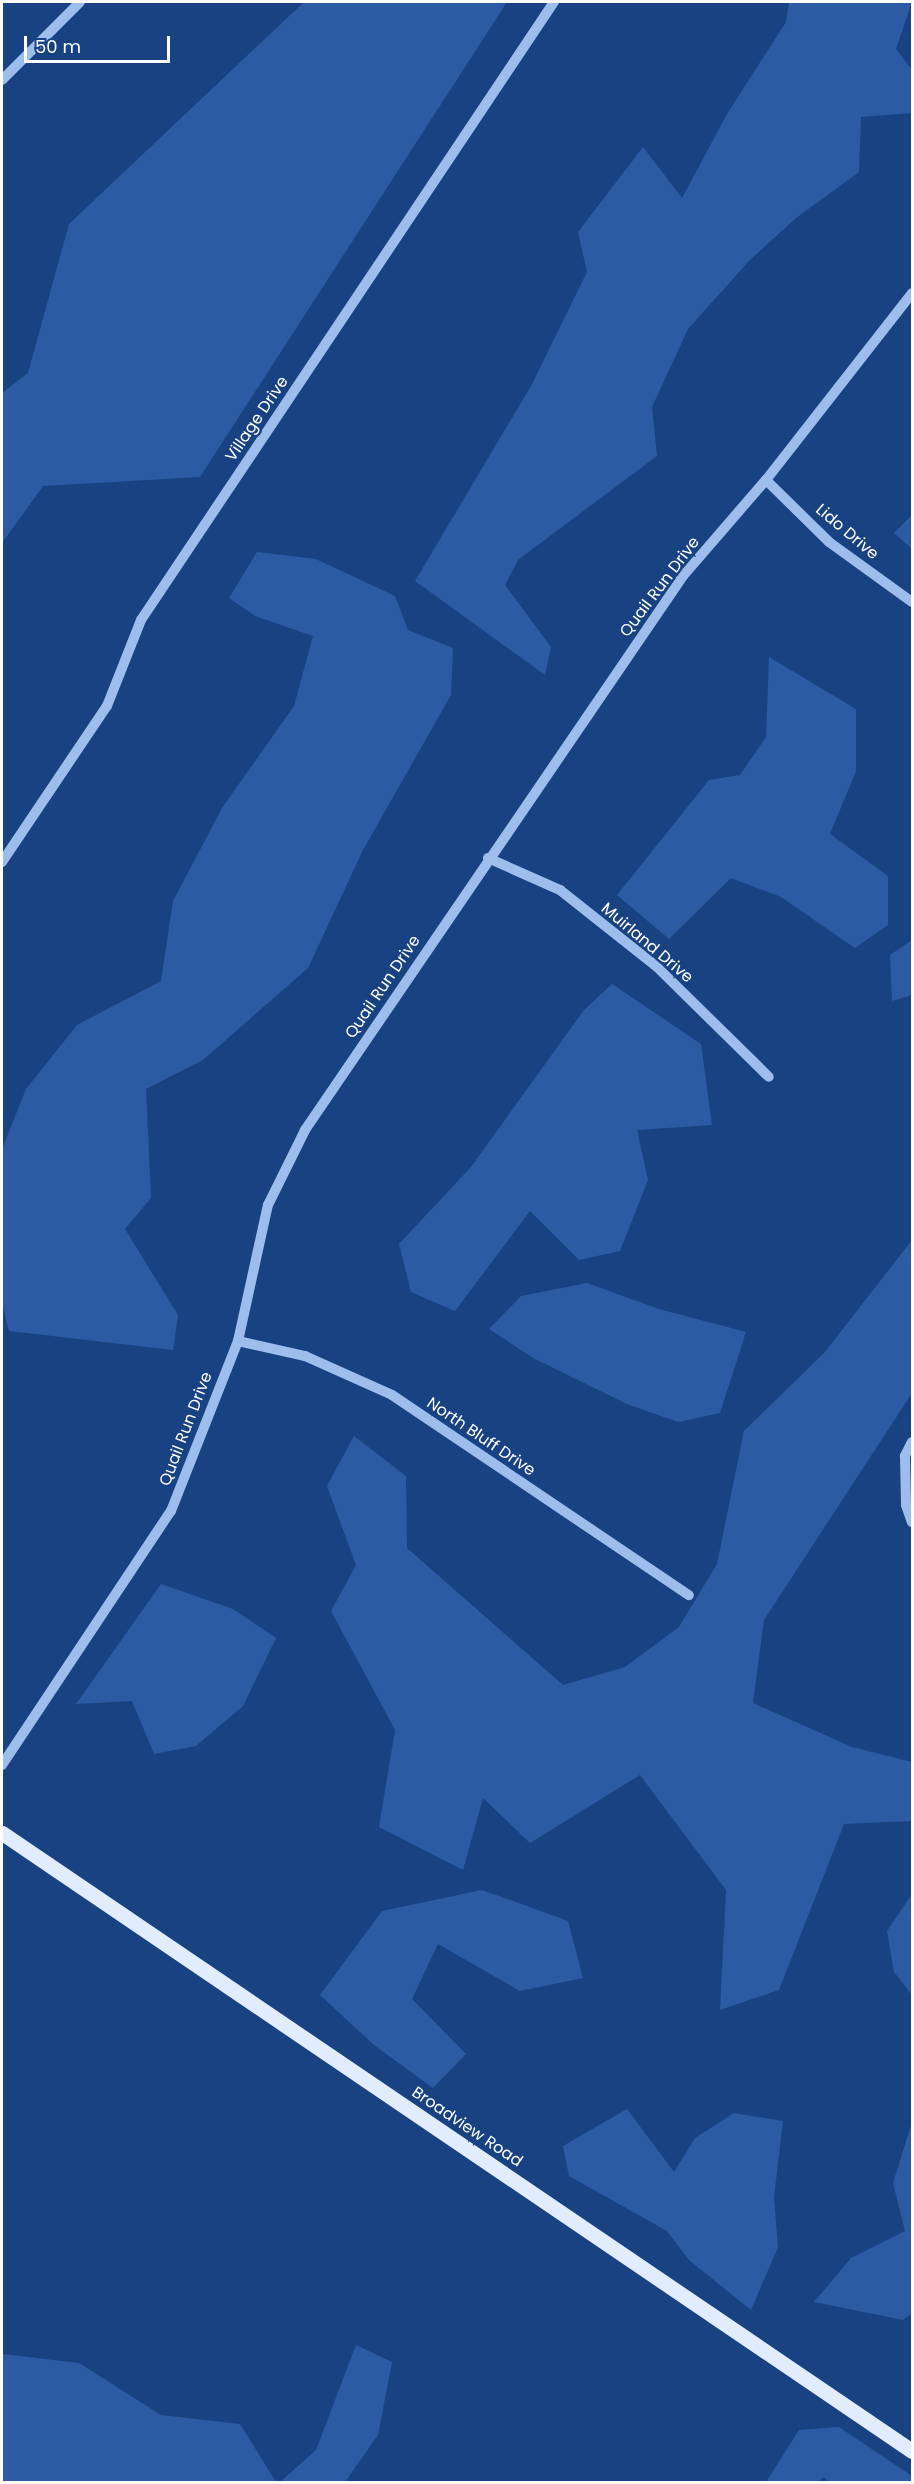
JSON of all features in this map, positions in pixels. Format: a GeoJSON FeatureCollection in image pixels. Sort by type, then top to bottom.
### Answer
{"type":"FeatureCollection","features":[{"type":"Feature","properties":{"kind":"main road","name":"Broadview Road"},"geometry":{"type":"LineString","coordinates":[[2,1833],[912,2451]]}},
{"type":"Feature","properties":{"kind":"street","name":"Village Drive"},"geometry":{"type":"LineString","coordinates":[[2,862],[106,706],[141,620],[554,2]]}},
{"type":"Feature","properties":{"kind":"street"},"geometry":{"type":"LineString","coordinates":[[2,80],[72,4]]}},
{"type":"Feature","properties":{"kind":"street","name":"Quail Run Drive"},"geometry":{"type":"LineString","coordinates":[[2,1766],[171,1511],[238,1341],[268,1205],[305,1130],[488,858],[683,576],[766,480],[912,293]]}},
{"type":"Feature","properties":{"kind":"street","name":"Lido Drive"},"geometry":{"type":"LineString","coordinates":[[766,480],[829,542],[912,602]]}},
{"type":"Feature","properties":{"kind":"street","name":"Muirland Drive"},"geometry":{"type":"LineString","coordinates":[[488,858],[560,890],[656,966],[769,1077]]}},
{"type":"Feature","properties":{"kind":"street","name":"North Bluff Drive"},"geometry":{"type":"LineString","coordinates":[[238,1341],[306,1356],[392,1395],[689,1595]]}},
{"type":"Feature","properties":{"kind":"street"},"geometry":{"type":"LineString","coordinates":[[912,1442],[905,1456],[906,1505],[912,1522]]}},
{"type":"Feature","properties":{"kind":"shaded area"},"geometry":{"type":"Polygon","coordinates":[[[304,2],[507,2],[200,477],[43,486],[2,543],[2,393],[28,373],[69,224],[304,2]]]}},
{"type":"Feature","properties":{"kind":"shaded area"},"geometry":{"type":"Polygon","coordinates":[[[789,2],[912,2],[896,49],[912,70],[912,113],[861,117],[859,172],[796,218],[749,261],[688,329],[652,407],[657,456],[518,560],[505,585],[551,647],[545,675],[415,581],[531,386],[587,272],[578,232],[643,147],[682,198],[727,114],[786,22],[789,2]]]}},
{"type":"Feature","properties":{"kind":"shaded area"},"geometry":{"type":"Polygon","coordinates":[[[912,515],[912,549],[894,533],[912,515]]]}},
{"type":"Feature","properties":{"kind":"shaded area"},"geometry":{"type":"Polygon","coordinates":[[[257,552],[316,559],[395,596],[408,630],[453,648],[451,695],[363,850],[308,968],[203,1060],[146,1089],[151,1198],[125,1229],[178,1315],[173,1350],[9,1331],[2,1304],[2,1149],[26,1089],[77,1025],[161,981],[173,901],[222,808],[294,706],[313,636],[255,616],[229,598],[257,552]]]}},
{"type":"Feature","properties":{"kind":"shaded area"},"geometry":{"type":"Polygon","coordinates":[[[769,657],[856,709],[856,771],[830,834],[888,876],[888,925],[855,948],[781,897],[731,878],[669,939],[617,895],[709,780],[740,775],[766,737],[769,657]]]}},
{"type":"Feature","properties":{"kind":"shaded area"},"geometry":{"type":"Polygon","coordinates":[[[912,940],[912,995],[892,1001],[890,955],[912,940]]]}},
{"type":"Feature","properties":{"kind":"shaded area"},"geometry":{"type":"Polygon","coordinates":[[[612,984],[701,1044],[712,1125],[637,1130],[648,1180],[620,1251],[579,1260],[530,1211],[455,1311],[411,1292],[399,1244],[471,1167],[584,1010],[612,984]]]}},
{"type":"Feature","properties":{"kind":"shaded area"},"geometry":{"type":"Polygon","coordinates":[[[912,1240],[912,1393],[764,1620],[753,1703],[852,1747],[912,1762],[912,1821],[844,1824],[779,1990],[720,2010],[726,1890],[640,1775],[530,1843],[483,1798],[463,1870],[379,1827],[395,1730],[331,1611],[356,1565],[327,1486],[354,1436],[406,1476],[407,1548],[563,1685],[625,1667],[679,1627],[717,1564],[744,1431],[825,1352],[912,1240]]]}},
{"type":"Feature","properties":{"kind":"shaded area"},"geometry":{"type":"Polygon","coordinates":[[[587,1283],[659,1309],[746,1332],[720,1413],[678,1422],[627,1404],[533,1358],[489,1329],[521,1296],[587,1283]]]}},
{"type":"Feature","properties":{"kind":"shaded area"},"geometry":{"type":"Polygon","coordinates":[[[161,1584],[233,1609],[276,1638],[243,1706],[196,1746],[154,1754],[132,1701],[76,1704],[161,1584]]]}},
{"type":"Feature","properties":{"kind":"shaded area"},"geometry":{"type":"Polygon","coordinates":[[[482,1890],[568,1921],[583,1978],[520,1991],[438,1944],[412,1999],[466,2054],[433,2088],[374,2045],[320,1995],[382,1911],[482,1890]]]}},
{"type":"Feature","properties":{"kind":"shaded area"},"geometry":{"type":"Polygon","coordinates":[[[912,1894],[912,1995],[894,1972],[887,1931],[912,1894]]]}},
{"type":"Feature","properties":{"kind":"shaded area"},"geometry":{"type":"Polygon","coordinates":[[[627,2109],[674,2172],[695,2138],[734,2113],[783,2121],[774,2197],[778,2247],[751,2310],[689,2260],[667,2231],[569,2176],[563,2146],[627,2109]]]}},
{"type":"Feature","properties":{"kind":"shaded area"},"geometry":{"type":"Polygon","coordinates":[[[912,2122],[912,2313],[903,2320],[814,2302],[851,2258],[905,2231],[893,2183],[912,2122]]]}},
{"type":"Feature","properties":{"kind":"shaded area"},"geometry":{"type":"Polygon","coordinates":[[[356,2345],[392,2362],[378,2435],[345,2482],[280,2482],[316,2450],[356,2345]]]}},
{"type":"Feature","properties":{"kind":"shaded area"},"geometry":{"type":"Polygon","coordinates":[[[2,2354],[79,2363],[161,2415],[240,2424],[276,2482],[2,2482],[2,2354]]]}},
{"type":"Feature","properties":{"kind":"shaded area"},"geometry":{"type":"Polygon","coordinates":[[[839,2427],[912,2476],[912,2482],[829,2482],[824,2477],[817,2482],[766,2482],[799,2430],[839,2427]]]}}]}
